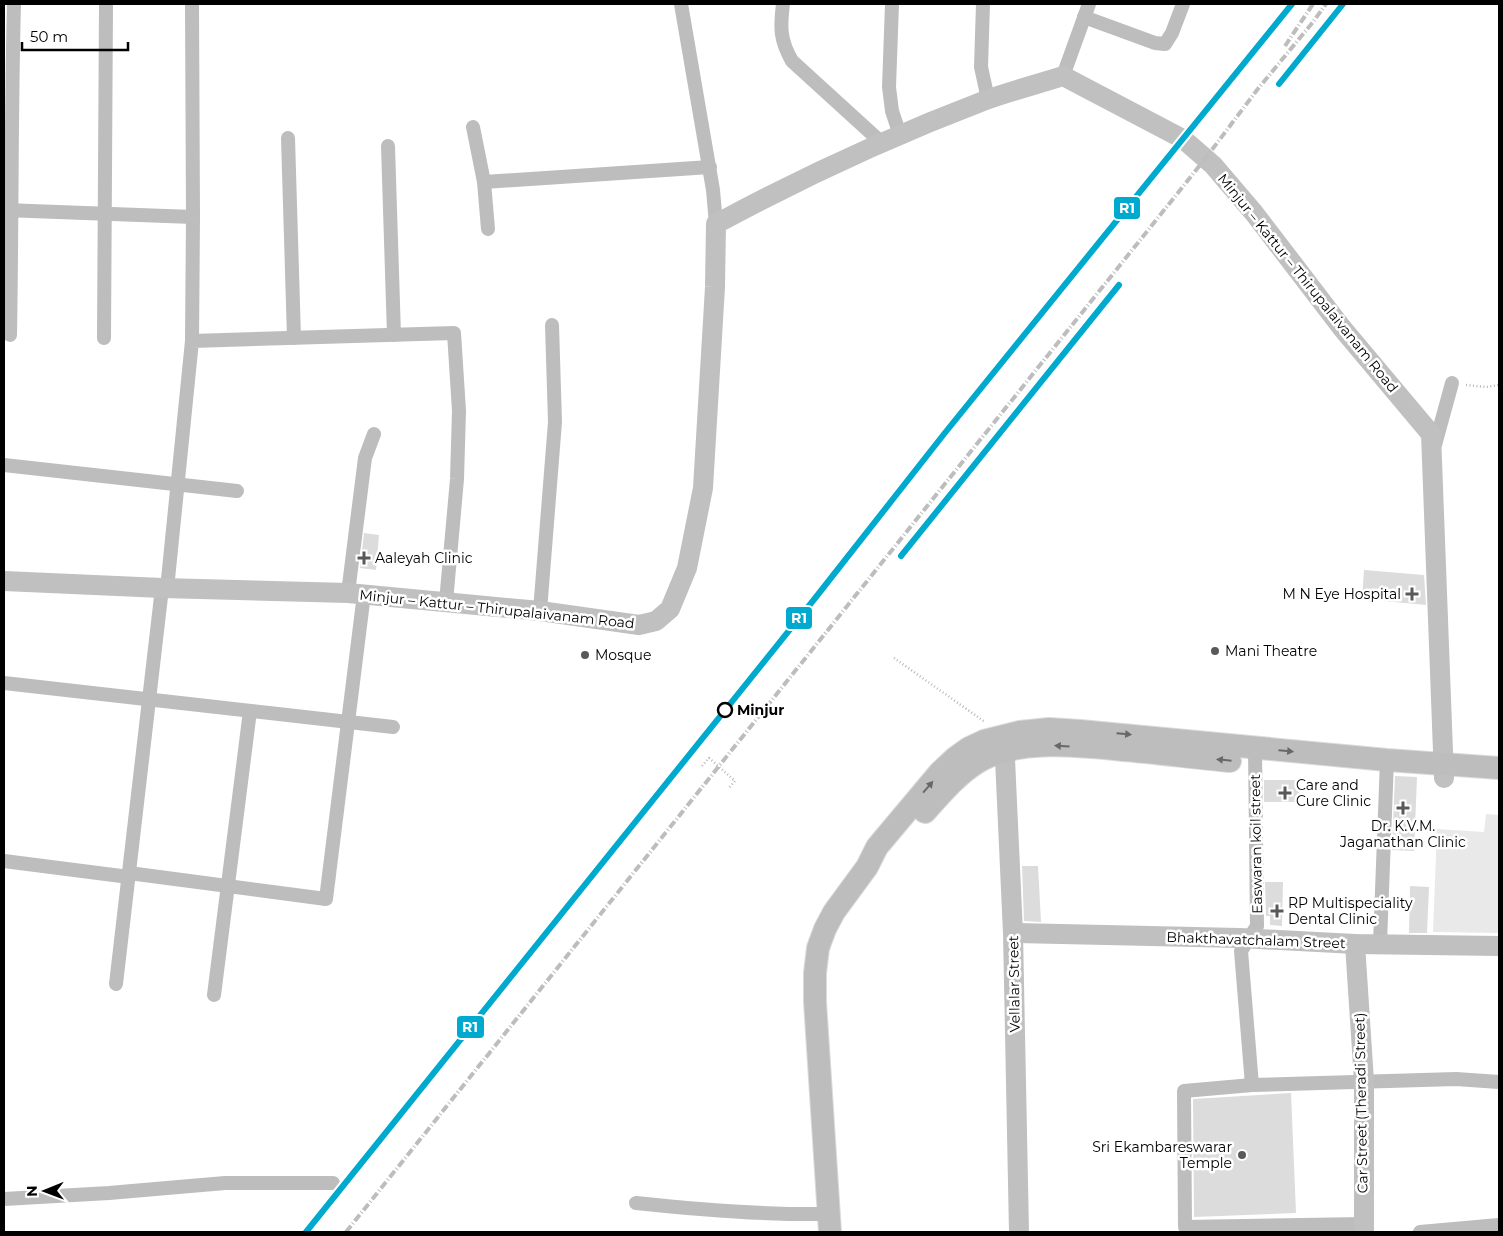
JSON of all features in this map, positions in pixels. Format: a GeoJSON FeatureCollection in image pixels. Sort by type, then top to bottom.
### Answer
{"type":"FeatureCollection","features":[{"type":"Feature","properties":{"kind":"main road"},"geometry":{"type":"LineString","coordinates":[[716,224],[782,188],[891,139],[988,99],[1063,76]]}},
{"type":"Feature","properties":{"kind":"main road","name":"Minjur – Kattur – Thirupalaivanam Road"},"geometry":{"type":"LineString","coordinates":[[1063,76],[1175,134],[1213,165],[1254,213],[1342,328],[1431,434],[1444,771]]}},
{"type":"Feature","properties":{"kind":"main road","name":"Minjur – Kattur – Thirupalaivanam Road"},"geometry":{"type":"LineString","coordinates":[[4,581],[164,589],[356,594],[540,610],[639,625],[656,622],[670,609],[687,568],[703,488],[715,287],[716,224]]}},
{"type":"Feature","properties":{"kind":"main road"},"geometry":{"type":"LineString","coordinates":[[829,1223],[819,1082],[815,973],[818,948],[834,912],[867,867],[877,847],[935,778],[955,758],[969,748],[1004,743],[1049,730],[1080,731],[1122,734],[1255,756],[1444,771],[1499,768]]}},
{"type":"Feature","properties":{"kind":"main road","name":"Vellalar Street"},"geometry":{"type":"LineString","coordinates":[[1004,743],[1014,933],[1019,1232]]}},
{"type":"Feature","properties":{"kind":"main road"},"geometry":{"type":"LineString","coordinates":[[1444,771],[1499,784]]}},
{"type":"Feature","properties":{"kind":"main road","name":"Bhakthavatchalam Street"},"geometry":{"type":"LineString","coordinates":[[1014,933],[1249,938],[1355,944],[1499,946]]}},
{"type":"Feature","properties":{"kind":"main road","name":"Car Street (Theradi Street)"},"geometry":{"type":"LineString","coordinates":[[1355,944],[1364,1082],[1364,1228]]}},
{"type":"Feature","properties":{"kind":"street"},"geometry":{"type":"LineString","coordinates":[[10,335],[8,210],[14,4]]}},
{"type":"Feature","properties":{"kind":"street"},"geometry":{"type":"LineString","coordinates":[[104,338],[106,4]]}},
{"type":"Feature","properties":{"kind":"street"},"geometry":{"type":"LineString","coordinates":[[116,984],[149,700],[178,484],[192,341],[194,216],[192,4]]}},
{"type":"Feature","properties":{"kind":"street"},"geometry":{"type":"LineString","coordinates":[[681,4],[710,168],[716,224]]}},
{"type":"Feature","properties":{"kind":"street"},"geometry":{"type":"LineString","coordinates":[[783,4],[781,36],[792,61],[891,139]]}},
{"type":"Feature","properties":{"kind":"street"},"geometry":{"type":"LineString","coordinates":[[891,139],[892,111],[888,86],[892,4]]}},
{"type":"Feature","properties":{"kind":"street"},"geometry":{"type":"LineString","coordinates":[[983,4],[981,67],[988,99]]}},
{"type":"Feature","properties":{"kind":"street"},"geometry":{"type":"LineString","coordinates":[[1063,76],[1086,10],[1155,43],[1165,44],[1172,33],[1183,4]]}},
{"type":"Feature","properties":{"kind":"street"},"geometry":{"type":"LineString","coordinates":[[473,127],[484,182],[488,229]]}},
{"type":"Feature","properties":{"kind":"street"},"geometry":{"type":"LineString","coordinates":[[288,138],[294,338]]}},
{"type":"Feature","properties":{"kind":"street"},"geometry":{"type":"LineString","coordinates":[[388,146],[394,335]]}},
{"type":"Feature","properties":{"kind":"street"},"geometry":{"type":"LineString","coordinates":[[484,182],[710,168]]}},
{"type":"Feature","properties":{"kind":"street"},"geometry":{"type":"LineString","coordinates":[[8,210],[194,216]]}},
{"type":"Feature","properties":{"kind":"street"},"geometry":{"type":"LineString","coordinates":[[540,610],[555,422],[552,325]]}},
{"type":"Feature","properties":{"kind":"street"},"geometry":{"type":"LineString","coordinates":[[192,341],[454,333],[458,411],[457,479],[446,602]]}},
{"type":"Feature","properties":{"kind":"street"},"geometry":{"type":"LineString","coordinates":[[1432,453],[1452,384]]}},
{"type":"Feature","properties":{"kind":"street"},"geometry":{"type":"LineString","coordinates":[[4,861],[326,899],[348,722],[365,458],[374,434]]}},
{"type":"Feature","properties":{"kind":"street"},"geometry":{"type":"LineString","coordinates":[[4,465],[237,491]]}},
{"type":"Feature","properties":{"kind":"street"},"geometry":{"type":"LineString","coordinates":[[4,683],[393,727]]}},
{"type":"Feature","properties":{"kind":"street"},"geometry":{"type":"LineString","coordinates":[[214,995],[250,710]]}},
{"type":"Feature","properties":{"kind":"street","name":"Easwaran koil street"},"geometry":{"type":"LineString","coordinates":[[1252,1085],[1241,951],[1257,926],[1255,756]]}},
{"type":"Feature","properties":{"kind":"street"},"geometry":{"type":"LineString","coordinates":[[1380,943],[1386,767]]}},
{"type":"Feature","properties":{"kind":"street"},"geometry":{"type":"LineString","coordinates":[[1364,1228],[1212,1229],[1185,1227],[1184,1091],[1252,1085],[1456,1079],[1499,1082]]}},
{"type":"Feature","properties":{"kind":"street"},"geometry":{"type":"LineString","coordinates":[[4,1199],[109,1193],[225,1183],[333,1183]]}},
{"type":"Feature","properties":{"kind":"street"},"geometry":{"type":"LineString","coordinates":[[636,1203],[706,1211],[762,1214],[829,1223]]}},
{"type":"Feature","properties":{"kind":"street"},"geometry":{"type":"LineString","coordinates":[[1420,1232],[1499,1225]]}},
{"type":"Feature","properties":{"kind":"path"},"geometry":{"type":"LineString","coordinates":[[1452,384],[1486,387],[1499,385]]}},
{"type":"Feature","properties":{"kind":"path"},"geometry":{"type":"LineString","coordinates":[[894,658],[1004,743]]}},
{"type":"Feature","properties":{"kind":"path"},"geometry":{"type":"LineString","coordinates":[[702,766],[709,758],[735,781],[728,790]]}},
{"type":"Feature","properties":{"kind":"shaded area"},"geometry":{"type":"Polygon","coordinates":[[[1486,814],[1499,815],[1499,933],[1433,932],[1437,829],[1484,832],[1486,814]]]}},
{"type":"Feature","properties":{"kind":"building"},"geometry":{"type":"Polygon","coordinates":[[[364,533],[379,535],[376,570],[360,568],[364,533]]]}},
{"type":"Feature","properties":{"kind":"building"},"geometry":{"type":"Polygon","coordinates":[[[1364,570],[1424,575],[1426,605],[1362,599],[1364,570]]]}},
{"type":"Feature","properties":{"kind":"building"},"geometry":{"type":"Polygon","coordinates":[[[1395,776],[1417,777],[1414,851],[1392,850],[1395,776]]]}},
{"type":"Feature","properties":{"kind":"building"},"geometry":{"type":"Polygon","coordinates":[[[1264,780],[1299,780],[1300,802],[1264,802],[1264,780]]]}},
{"type":"Feature","properties":{"kind":"building"},"geometry":{"type":"Polygon","coordinates":[[[1022,866],[1038,866],[1041,922],[1024,921],[1022,866]]]}},
{"type":"Feature","properties":{"kind":"building"},"geometry":{"type":"Polygon","coordinates":[[[1265,882],[1283,882],[1282,926],[1270,925],[1270,916],[1266,916],[1265,882]]]}},
{"type":"Feature","properties":{"kind":"building"},"geometry":{"type":"Polygon","coordinates":[[[1410,886],[1429,887],[1427,933],[1409,933],[1410,886]]]}},
{"type":"Feature","properties":{"kind":"building","name":"Sri Ekambareswarar Temple"},"geometry":{"type":"Polygon","coordinates":[[[1291,1093],[1296,1213],[1194,1217],[1193,1099],[1291,1093]]]}},
{"type":"Feature","properties":{"kind":"railway"},"geometry":{"type":"LineString","coordinates":[[1285,46],[1313,4]]}},
{"type":"Feature","properties":{"kind":"railway"},"geometry":{"type":"LineString","coordinates":[[346,1232],[1205,159],[1326,4]]}},
{"type":"Feature","properties":{"kind":"transit line","name":"R1"},"geometry":{"type":"LineString","coordinates":[[306,1232],[816,597],[944,434],[1292,4]]}},
{"type":"Feature","properties":{"kind":"transit line","name":"R1"},"geometry":{"type":"LineString","coordinates":[[1279,84],[1343,4]]}},
{"type":"Feature","properties":{"kind":"transit line","name":"R1"},"geometry":{"type":"LineString","coordinates":[[901,556],[1119,285]]}},
{"type":"Feature","properties":{"kind":"place","name":"Aaleyah Clinic"},"geometry":{"type":"Point","coordinates":[364,558]}},
{"type":"Feature","properties":{"kind":"place","name":"M N Eye Hospital"},"geometry":{"type":"Point","coordinates":[1412,594]}},
{"type":"Feature","properties":{"kind":"place","name":"Mani Theatre"},"geometry":{"type":"Point","coordinates":[1215,651]}},
{"type":"Feature","properties":{"kind":"place","name":"Mosque"},"geometry":{"type":"Point","coordinates":[585,655]}},
{"type":"Feature","properties":{"kind":"place","name":"Minjur"},"geometry":{"type":"Point","coordinates":[725,710]}},
{"type":"Feature","properties":{"kind":"place","name":"Care and Cure Clinic"},"geometry":{"type":"Point","coordinates":[1285,793]}},
{"type":"Feature","properties":{"kind":"place","name":"Dr. K.V.M. Jaganathan Clinic"},"geometry":{"type":"Point","coordinates":[1403,808]}},
{"type":"Feature","properties":{"kind":"place","name":"RP Multispeciality Dental Clinic"},"geometry":{"type":"Point","coordinates":[1277,911]}},
{"type":"Feature","properties":{"kind":"place","name":"Sri Ekambareswarar Temple"},"geometry":{"type":"Point","coordinates":[1242,1155]}}]}
